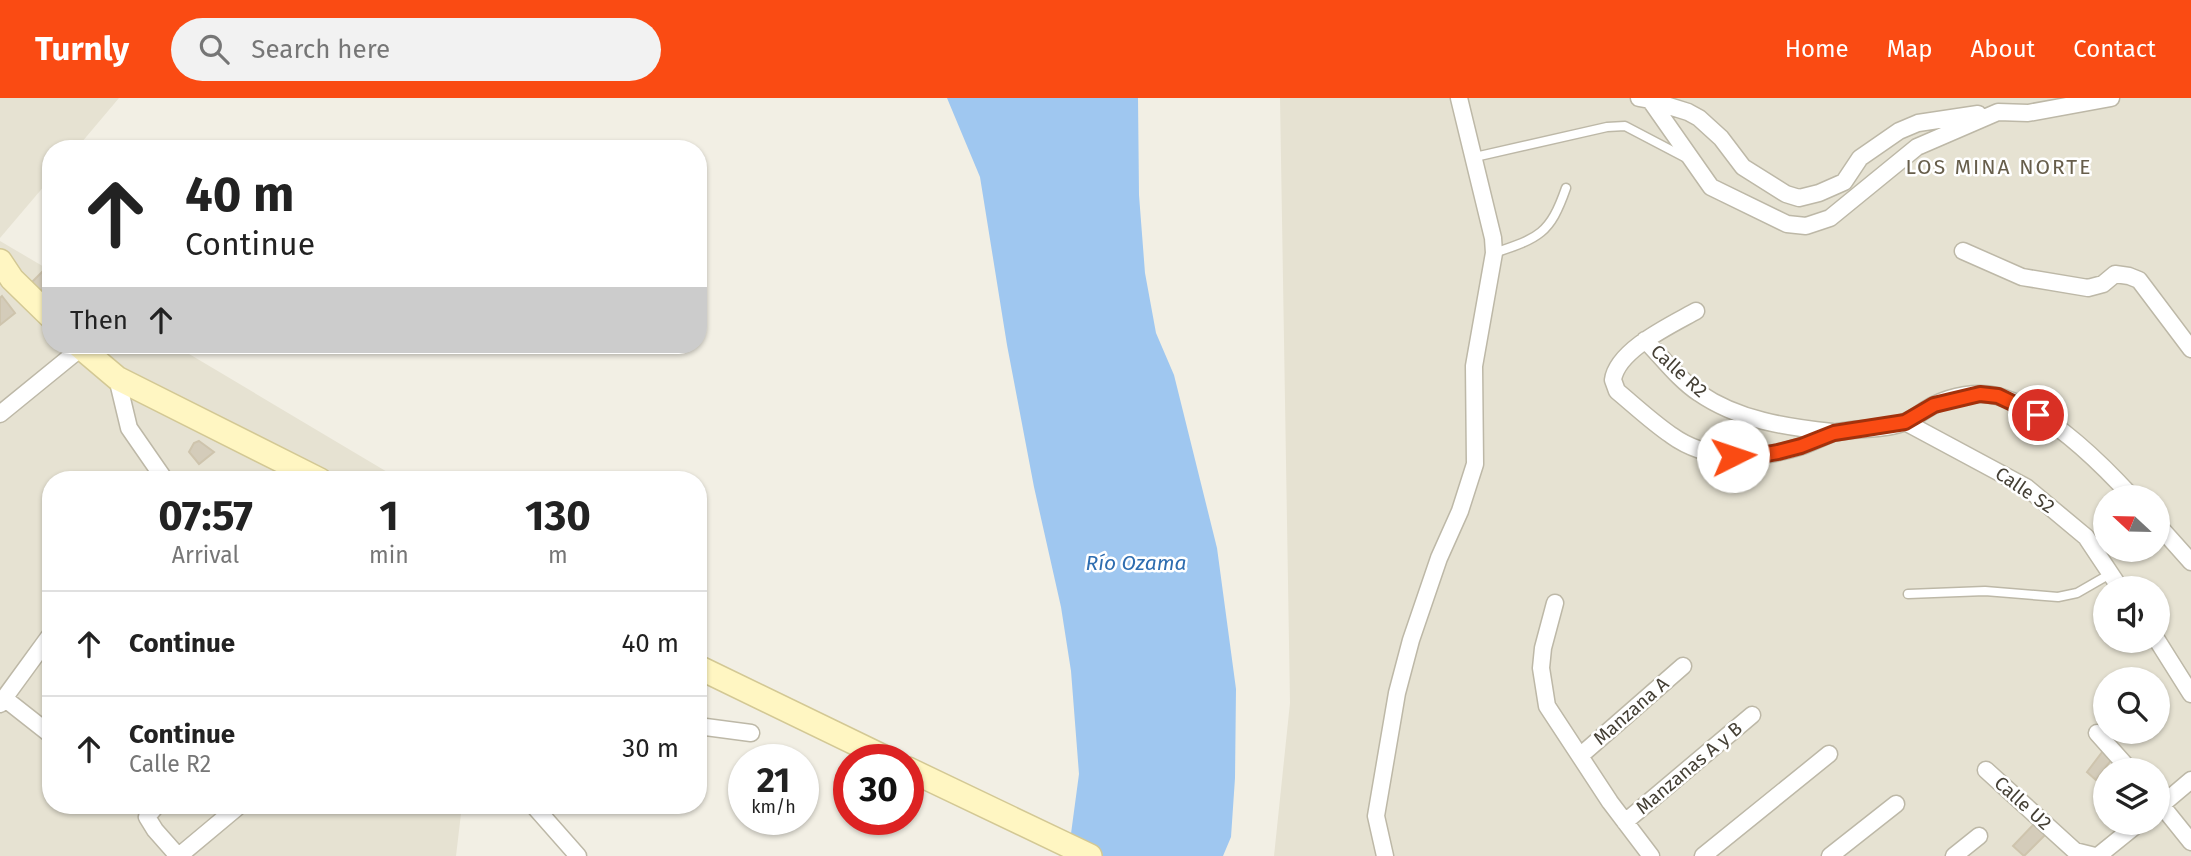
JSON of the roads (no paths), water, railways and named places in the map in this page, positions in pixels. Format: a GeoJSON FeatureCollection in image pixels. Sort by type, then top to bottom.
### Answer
{"type":"FeatureCollection","features":[{"type":"Feature","properties":{"kind":"street"},"geometry":{"type":"LineString","coordinates":[[1385,856],[1376,816],[1397,693],[1411,640],[1475,464],[1474,366],[1494,254],[1493,238],[1459,98]]}},
{"type":"Feature","properties":{"kind":"street"},"geometry":{"type":"LineString","coordinates":[[1645,99],[1688,111],[1699,118],[1721,138],[1743,167],[1786,194],[1799,198],[1844,182],[1860,158],[1908,127],[1936,119],[1998,112],[2028,113],[2111,98]]}},
{"type":"Feature","properties":{"kind":"street"},"geometry":{"type":"LineString","coordinates":[[1645,99],[1711,187],[1787,224],[1806,226],[1830,218],[1917,147],[1998,112]]}},
{"type":"Feature","properties":{"kind":"street"},"geometry":{"type":"LineString","coordinates":[[1963,251],[2022,277],[2088,288],[2103,284],[2115,274],[2129,276],[2138,280],[2191,349]]}},
{"type":"Feature","properties":{"kind":"street"},"geometry":{"type":"LineString","coordinates":[[4,277],[42,309]]}},
{"type":"Feature","properties":{"kind":"street"},"geometry":{"type":"LineString","coordinates":[[1696,311],[1645,340],[1617,368],[1613,380],[1618,391],[1672,437],[1711,453],[1755,456],[1801,446],[1834,433],[1905,422],[1934,405],[1958,397],[1980,394],[1998,396],[2038,415],[2085,449],[2120,485]]}},
{"type":"Feature","properties":{"kind":"street","name":"Calle R2"},"geometry":{"type":"LineString","coordinates":[[1645,340],[1696,392],[1718,405],[1742,415],[1780,425],[1834,433]]}},
{"type":"Feature","properties":{"kind":"street"},"geometry":{"type":"LineString","coordinates":[[0,414],[70,354]]}},
{"type":"Feature","properties":{"kind":"street"},"geometry":{"type":"LineString","coordinates":[[88,354],[117,378],[302,471]]}},
{"type":"Feature","properties":{"kind":"street"},"geometry":{"type":"LineString","coordinates":[[117,378],[129,428],[159,471]]}},
{"type":"Feature","properties":{"kind":"street","name":"Calle S2"},"geometry":{"type":"LineString","coordinates":[[1905,422],[2026,487],[2086,537],[2110,574]]}},
{"type":"Feature","properties":{"kind":"street"},"geometry":{"type":"LineString","coordinates":[[2170,538],[2191,562]]}},
{"type":"Feature","properties":{"kind":"street"},"geometry":{"type":"LineString","coordinates":[[1555,603],[1543,648],[1542,686],[1547,706],[1651,856]]}},
{"type":"Feature","properties":{"kind":"street"},"geometry":{"type":"LineString","coordinates":[[42,646],[2,701],[42,729]]}},
{"type":"Feature","properties":{"kind":"street"},"geometry":{"type":"LineString","coordinates":[[2165,653],[2191,694]]}},
{"type":"Feature","properties":{"kind":"street","name":"Manzana A"},"geometry":{"type":"LineString","coordinates":[[1580,756],[1683,666]]}},
{"type":"Feature","properties":{"kind":"street"},"geometry":{"type":"LineString","coordinates":[[707,671],[857,744]]}},
{"type":"Feature","properties":{"kind":"street","name":"Manzanas A y B"},"geometry":{"type":"LineString","coordinates":[[1625,822],[1752,715]]}},
{"type":"Feature","properties":{"kind":"street"},"geometry":{"type":"LineString","coordinates":[[707,727],[751,733]]}},
{"type":"Feature","properties":{"kind":"street"},"geometry":{"type":"LineString","coordinates":[[2107,744],[2119,758]]}},
{"type":"Feature","properties":{"kind":"street"},"geometry":{"type":"LineString","coordinates":[[1703,856],[1829,754]]}},
{"type":"Feature","properties":{"kind":"street","name":"Calle U2"},"geometry":{"type":"LineString","coordinates":[[1986,770],[2075,851],[2097,856]]}},
{"type":"Feature","properties":{"kind":"street"},"geometry":{"type":"LineString","coordinates":[[924,776],[1090,856]]}},
{"type":"Feature","properties":{"kind":"street"},"geometry":{"type":"LineString","coordinates":[[2170,796],[2191,780]]}},
{"type":"Feature","properties":{"kind":"street"},"geometry":{"type":"LineString","coordinates":[[1830,856],[1896,804]]}},
{"type":"Feature","properties":{"kind":"street"},"geometry":{"type":"LineString","coordinates":[[150,814],[147,817],[155,830],[179,856],[229,814]]}},
{"type":"Feature","properties":{"kind":"street"},"geometry":{"type":"LineString","coordinates":[[541,814],[578,856]]}},
{"type":"Feature","properties":{"kind":"street"},"geometry":{"type":"LineString","coordinates":[[2170,818],[2191,842]]}},
{"type":"Feature","properties":{"kind":"street"},"geometry":{"type":"LineString","coordinates":[[2097,856],[2124,835]]}},
{"type":"Feature","properties":{"kind":"street"},"geometry":{"type":"LineString","coordinates":[[1954,856],[1979,836]]}},
{"type":"Feature","properties":{"kind":"lane"},"geometry":{"type":"LineString","coordinates":[[1475,158],[1607,127],[1625,126],[1689,160]]}},
{"type":"Feature","properties":{"kind":"lane"},"geometry":{"type":"LineString","coordinates":[[1494,254],[1525,243],[1543,232],[1557,214],[1566,188]]}},
{"type":"Feature","properties":{"kind":"lane"},"geometry":{"type":"LineString","coordinates":[[1908,594],[1985,591],[2058,597],[2077,593],[2110,574]]}},
{"type":"Feature","properties":{"kind":"water","name":"Río Ozama"},"geometry":{"type":"Polygon","coordinates":[[[947,98],[1138,98],[1139,195],[1145,273],[1156,333],[1174,375],[1217,548],[1236,689],[1231,837],[1223,856],[1068,856],[1079,774],[1071,671],[1061,607],[1034,487],[1007,345],[980,177],[947,98]]]}},
{"type":"Feature","properties":{"kind":"district","name":"LOS MINA NORTE"},"geometry":{"type":"Point","coordinates":[1999,167]}}]}
